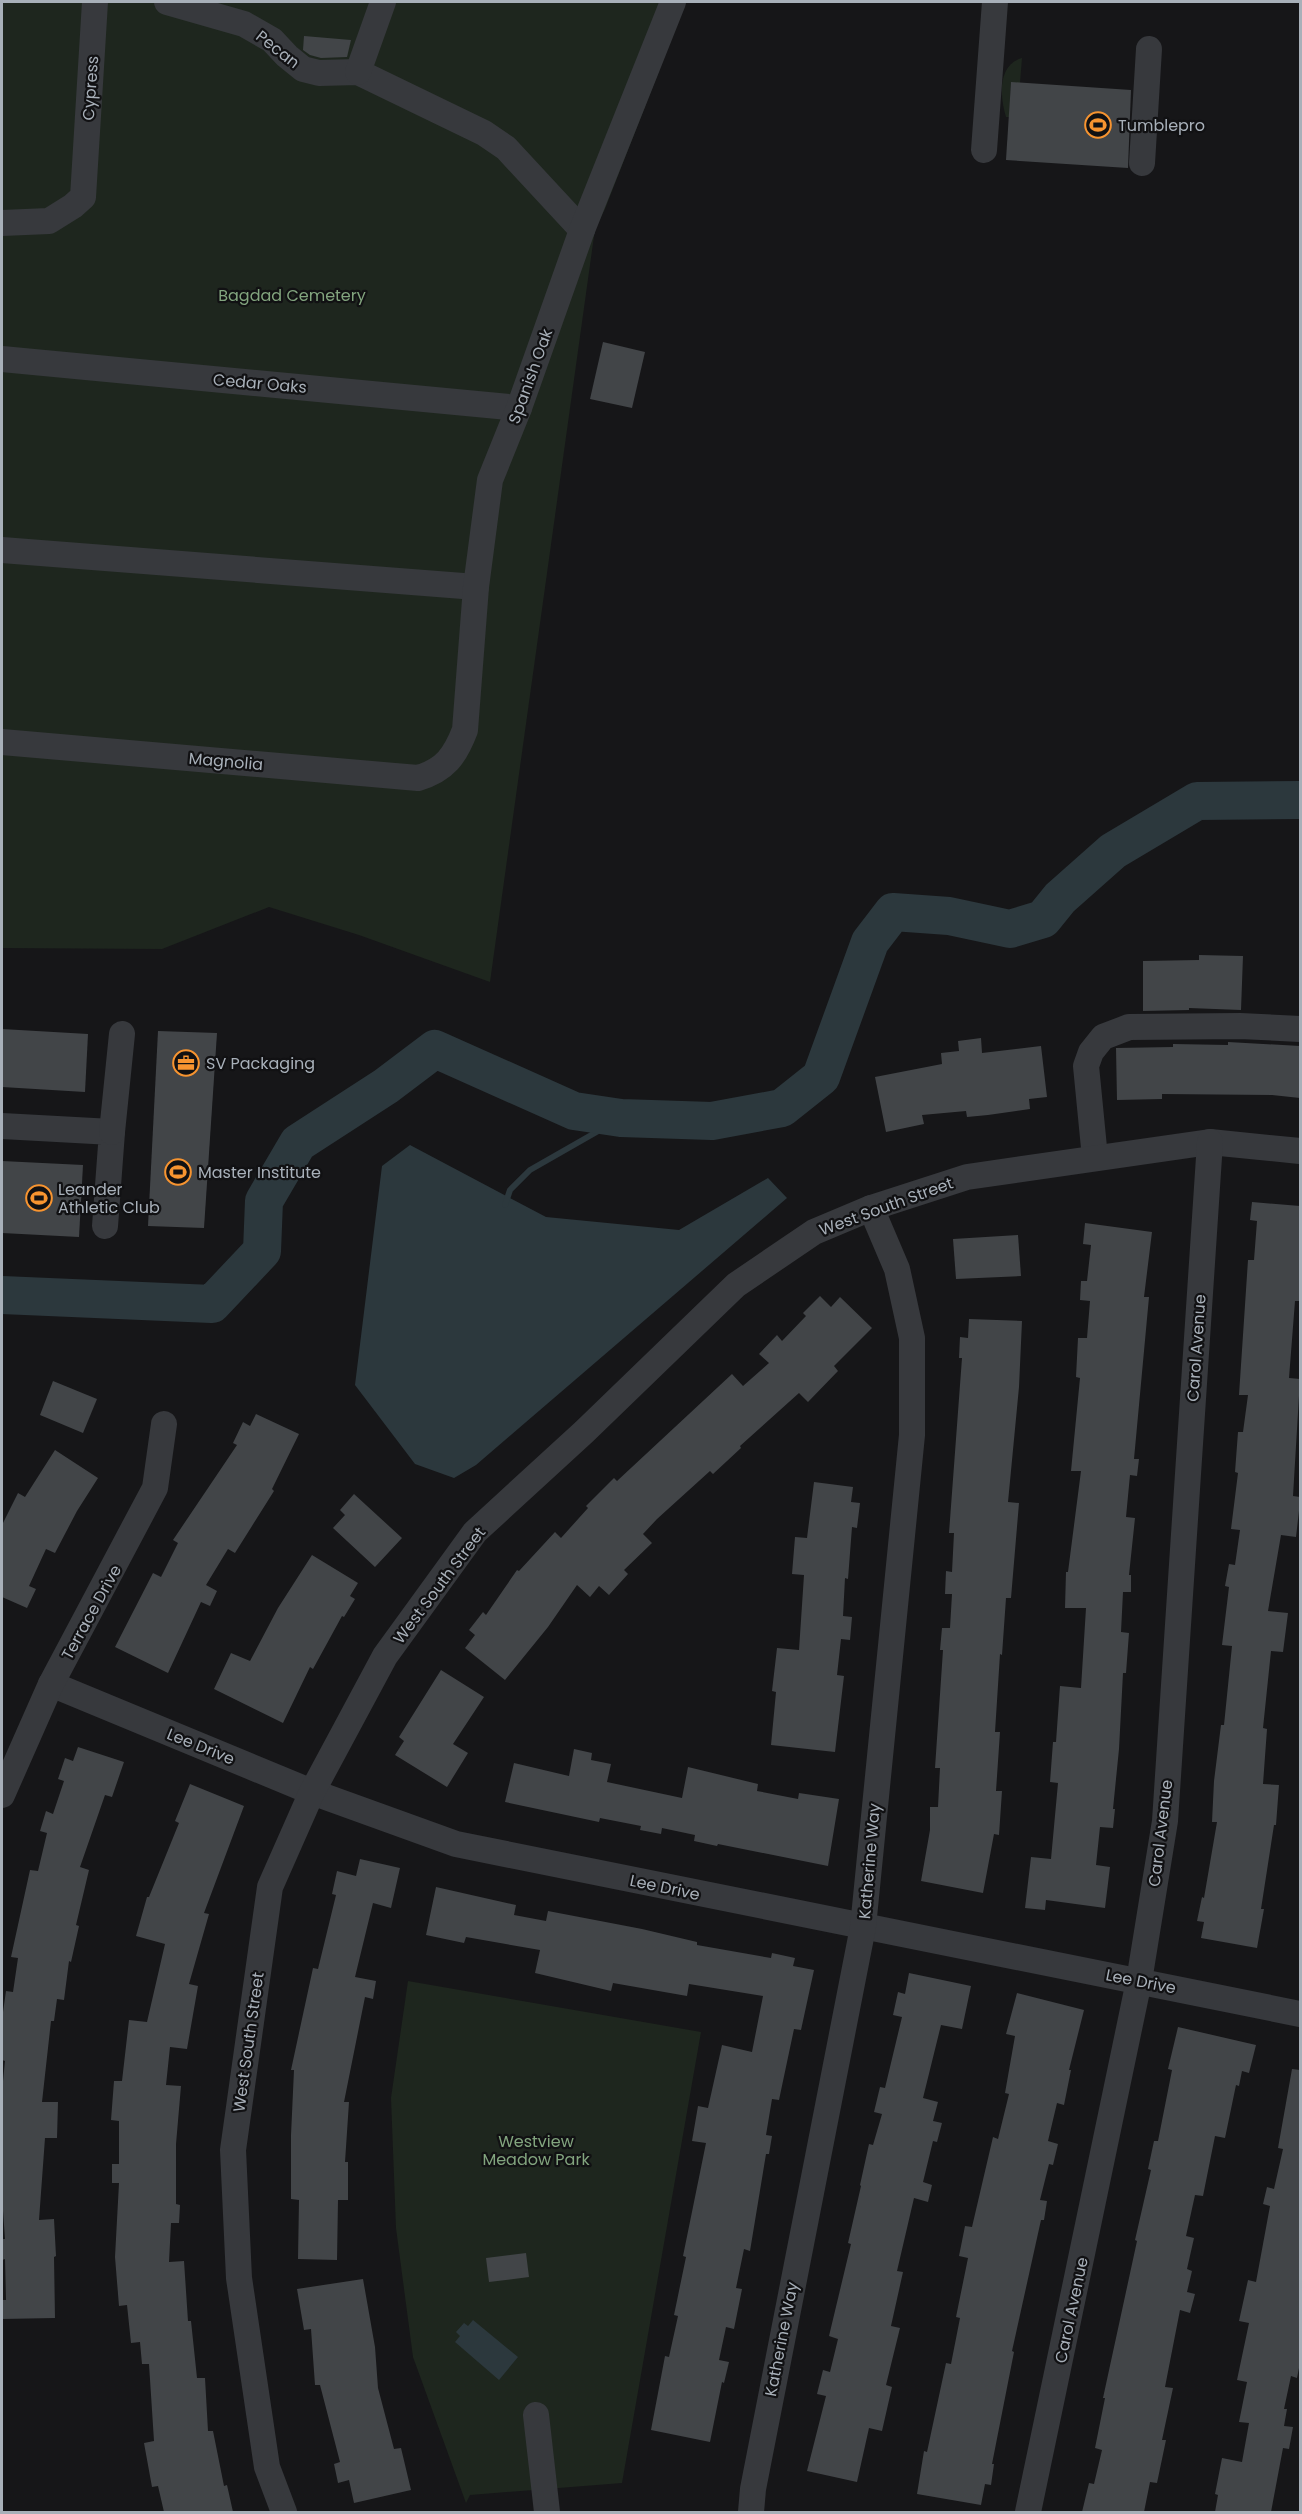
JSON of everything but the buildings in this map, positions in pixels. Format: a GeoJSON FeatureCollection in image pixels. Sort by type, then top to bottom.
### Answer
{"type":"FeatureCollection","features":[{"type":"Feature","properties":{"kind":"street","name":"Cypress"},"geometry":{"type":"LineString","coordinates":[[2,223],[49,221],[73,206],[83,196],[95,2]]}},
{"type":"Feature","properties":{"kind":"street","name":"Pecan"},"geometry":{"type":"LineString","coordinates":[[167,2],[244,24],[272,40],[303,69],[320,73],[358,72]]}},
{"type":"Feature","properties":{"kind":"street"},"geometry":{"type":"LineString","coordinates":[[383,2],[358,72],[484,133],[506,148],[582,230]]}},
{"type":"Feature","properties":{"kind":"street","name":"Spanish Oak"},"geometry":{"type":"LineString","coordinates":[[447,764],[458,748],[465,730],[476,587],[490,480],[519,408],[582,230],[673,2]]}},
{"type":"Feature","properties":{"kind":"street"},"geometry":{"type":"LineString","coordinates":[[984,150],[995,2]]}},
{"type":"Feature","properties":{"kind":"street"},"geometry":{"type":"LineString","coordinates":[[1142,163],[1149,49]]}},
{"type":"Feature","properties":{"kind":"street","name":"Cedar Oaks"},"geometry":{"type":"LineString","coordinates":[[2,360],[519,408]]}},
{"type":"Feature","properties":{"kind":"street"},"geometry":{"type":"LineString","coordinates":[[2,550],[476,587]]}},
{"type":"Feature","properties":{"kind":"street","name":"Magnolia"},"geometry":{"type":"LineString","coordinates":[[2,742],[418,778],[434,773],[447,764]]}},
{"type":"Feature","properties":{"kind":"street"},"geometry":{"type":"LineString","coordinates":[[1095,1158],[1086,1066],[1091,1052],[1103,1037],[1129,1027],[1240,1026],[1300,1029]]}},
{"type":"Feature","properties":{"kind":"street"},"geometry":{"type":"LineString","coordinates":[[105,1226],[122,1034]]}},
{"type":"Feature","properties":{"kind":"street"},"geometry":{"type":"LineString","coordinates":[[2,1126],[112,1132]]}},
{"type":"Feature","properties":{"kind":"street","name":"West South Street"},"geometry":{"type":"LineString","coordinates":[[284,2512],[267,2467],[239,2278],[233,2150],[270,1887],[312,1792],[386,1656],[475,1532],[585,1432],[736,1285],[814,1232],[871,1208],[967,1177],[1210,1142],[1300,1151]]}},
{"type":"Feature","properties":{"kind":"street","name":"Carol Avenue"},"geometry":{"type":"LineString","coordinates":[[1029,2512],[1140,1981],[1165,1821],[1210,1142]]}},
{"type":"Feature","properties":{"kind":"street","name":"Katherine Way"},"geometry":{"type":"LineString","coordinates":[[751,2512],[753,2489],[795,2267],[863,1927],[912,1435],[912,1338],[897,1269],[871,1208]]}},
{"type":"Feature","properties":{"kind":"street","name":"Terrace Drive"},"geometry":{"type":"LineString","coordinates":[[2,1795],[51,1684],[155,1488],[164,1424]]}},
{"type":"Feature","properties":{"kind":"street","name":"Lee Drive"},"geometry":{"type":"LineString","coordinates":[[51,1684],[312,1792],[456,1844],[1300,2014]]}},
{"type":"Feature","properties":{"kind":"street"},"geometry":{"type":"LineString","coordinates":[[536,2415],[547,2512]]}},
{"type":"Feature","properties":{"kind":"green space","name":"Bagdad Cemetery"},"geometry":{"type":"Polygon","coordinates":[[[2,2],[686,2],[605,209],[595,229],[490,982],[359,935],[269,907],[162,949],[2,948],[2,2]]]}},
{"type":"Feature","properties":{"kind":"green space"},"geometry":{"type":"Polygon","coordinates":[[[1022,58],[1020,83],[1011,83],[1009,117],[1006,117],[1002,100],[1004,74],[1008,67],[1022,58]]]}},
{"type":"Feature","properties":{"kind":"green space","name":"Westview Meadow Park"},"geometry":{"type":"Polygon","coordinates":[[[408,1981],[701,2032],[622,2483],[470,2495],[466,2503],[413,2357],[396,2228],[391,2098],[408,1981]]]}},
{"type":"Feature","properties":{"kind":"shaded area"},"geometry":{"type":"Polygon","coordinates":[[[410,1145],[546,1217],[679,1230],[768,1178],[787,1198],[476,1465],[454,1478],[415,1464],[355,1385],[382,1166],[410,1145]]]}},
{"type":"Feature","properties":{"kind":"shaded area"},"geometry":{"type":"Polygon","coordinates":[[[473,2320],[518,2357],[499,2380],[455,2342],[460,2336],[456,2332],[464,2323],[468,2326],[473,2320]]]}},
{"type":"Feature","properties":{"kind":"waterway"},"geometry":{"type":"LineString","coordinates":[[2,1295],[212,1304],[262,1251],[264,1201],[298,1143],[386,1086],[435,1049],[574,1111],[621,1118],[712,1121],[782,1108],[821,1077],[870,942],[893,912],[949,916],[1010,929],[1043,919],[1060,898],[1113,851],[1197,801],[1300,800]]}},
{"type":"Feature","properties":{"kind":"waterway"},"geometry":{"type":"LineString","coordinates":[[505,1205],[510,1190],[530,1170],[621,1118]]}},
{"type":"Feature","properties":{"kind":"place","name":"Tumblepro"},"geometry":{"type":"Point","coordinates":[1098,125]}},
{"type":"Feature","properties":{"kind":"place","name":"SV Packaging"},"geometry":{"type":"Point","coordinates":[186,1063]}},
{"type":"Feature","properties":{"kind":"place","name":"Master Institute"},"geometry":{"type":"Point","coordinates":[178,1172]}},
{"type":"Feature","properties":{"kind":"place","name":"Leander Athletic Club"},"geometry":{"type":"Point","coordinates":[39,1198]}}]}
